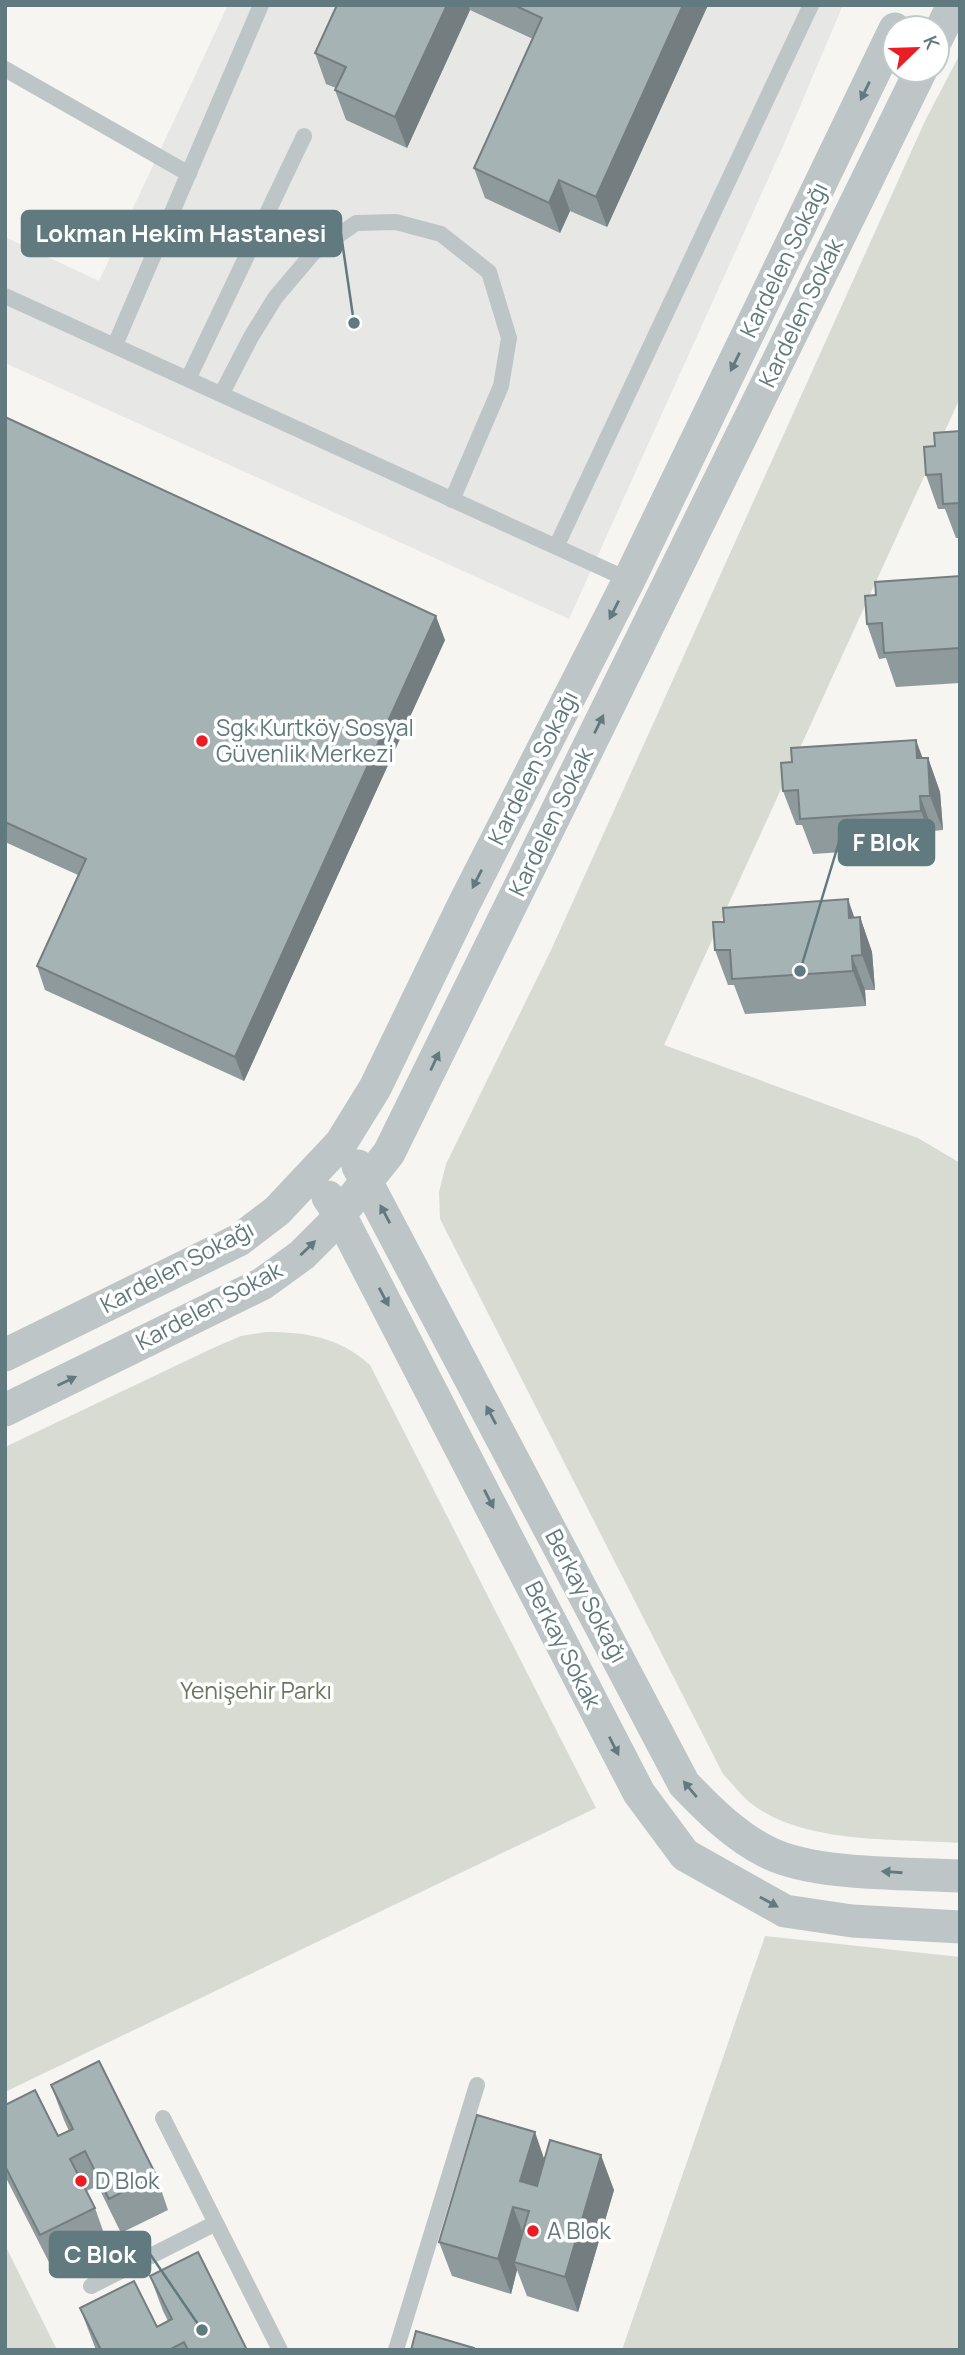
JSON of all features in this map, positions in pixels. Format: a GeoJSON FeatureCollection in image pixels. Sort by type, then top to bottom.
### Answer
{"type":"FeatureCollection","features":[{"type":"Feature","properties":{"kind":"street","name":"Kardelen Sokağı"},"geometry":{"type":"LineString","coordinates":[[5,1355],[239,1240],[276,1211],[341,1143],[374,1088],[629,580],[881,58]]}},
{"type":"Feature","properties":{"kind":"street","name":"Kardelen Sokak"},"geometry":{"type":"LineString","coordinates":[[5,1410],[262,1284],[302,1255],[368,1181],[409,1116],[485,954],[914,84]]}},
{"type":"Feature","properties":{"kind":"street","name":"Berkay Sokağı"},"geometry":{"type":"LineString","coordinates":[[341,1143],[368,1181],[684,1784],[711,1812],[768,1853],[806,1865],[960,1876]]}},
{"type":"Feature","properties":{"kind":"street","name":"Berkay Sokak"},"geometry":{"type":"LineString","coordinates":[[312,1175],[340,1214],[639,1793],[685,1855],[785,1911],[852,1921],[960,1927]]}},
{"type":"Feature","properties":{"kind":"lane"},"geometry":{"type":"LineString","coordinates":[[115,345],[261,5]]}},
{"type":"Feature","properties":{"kind":"lane"},"geometry":{"type":"LineString","coordinates":[[556,547],[811,5]]}},
{"type":"Feature","properties":{"kind":"lane"},"geometry":{"type":"LineString","coordinates":[[5,69],[189,174]]}},
{"type":"Feature","properties":{"kind":"lane"},"geometry":{"type":"LineString","coordinates":[[189,377],[304,136]]}},
{"type":"Feature","properties":{"kind":"lane"},"geometry":{"type":"LineString","coordinates":[[222,393],[275,298],[313,253],[356,223],[396,222],[441,234],[489,272],[509,338],[500,386],[452,500]]}},
{"type":"Feature","properties":{"kind":"lane"},"geometry":{"type":"LineString","coordinates":[[5,296],[189,377],[629,580]]}},
{"type":"Feature","properties":{"kind":"lane"},"geometry":{"type":"LineString","coordinates":[[396,2350],[477,2085]]}},
{"type":"Feature","properties":{"kind":"lane"},"geometry":{"type":"LineString","coordinates":[[163,2118],[280,2350]]}},
{"type":"Feature","properties":{"kind":"lane"},"geometry":{"type":"LineString","coordinates":[[91,2286],[216,2223]]}},
{"type":"Feature","properties":{"kind":"shaded area"},"geometry":{"type":"Polygon","coordinates":[[[228,5],[843,5],[784,144],[569,619],[5,363],[5,237],[99,281],[228,5]]]}},
{"type":"Feature","properties":{"kind":"green space"},"geometry":{"type":"Polygon","coordinates":[[[960,54],[960,398],[664,1045],[918,1138],[960,1163],[960,1843],[850,1837],[795,1826],[771,1816],[749,1802],[723,1774],[440,1219],[439,1192],[446,1164],[552,948],[925,121],[944,84],[951,84],[951,71],[960,54]]]}},
{"type":"Feature","properties":{"kind":"green space","name":"Yenişehir Parkı"},"geometry":{"type":"Polygon","coordinates":[[[266,1332],[295,1333],[334,1342],[370,1365],[596,1808],[5,2092],[5,1447],[213,1348],[241,1336],[266,1332]]]}},
{"type":"Feature","properties":{"kind":"green space"},"geometry":{"type":"Polygon","coordinates":[[[765,1936],[960,1957],[960,2350],[622,2350],[765,1936]]]}},
{"type":"Feature","properties":{"kind":"green space"},"geometry":{"type":"Polygon","coordinates":[[[5,2245],[57,2350],[5,2350],[5,2245]]]}},
{"type":"Feature","properties":{"kind":"building"},"geometry":{"type":"Polygon","coordinates":[[[337,5],[447,5],[395,117],[335,90],[346,67],[315,53],[337,5]]]}},
{"type":"Feature","properties":{"kind":"building"},"geometry":{"type":"Polygon","coordinates":[[[514,5],[683,5],[596,197],[559,180],[549,203],[474,168],[542,18],[514,5]]]}},
{"type":"Feature","properties":{"kind":"building","name":"Sgk Kurtköy Sosyal Güvenlik Merkezi"},"geometry":{"type":"Polygon","coordinates":[[[5,417],[436,616],[235,1057],[37,966],[86,859],[5,822],[5,417]]]}},
{"type":"Feature","properties":{"kind":"building"},"geometry":{"type":"Polygon","coordinates":[[[960,431],[960,503],[943,504],[941,474],[926,475],[924,447],[935,446],[934,433],[960,431]]]}},
{"type":"Feature","properties":{"kind":"building"},"geometry":{"type":"Polygon","coordinates":[[[960,576],[960,648],[884,653],[882,623],[867,624],[865,596],[876,595],[875,582],[960,576]]]}},
{"type":"Feature","properties":{"kind":"building"},"geometry":{"type":"Polygon","coordinates":[[[916,740],[917,758],[928,758],[930,796],[920,796],[921,811],[800,819],[798,790],[783,791],[781,763],[792,762],[791,748],[916,740]]]}},
{"type":"Feature","properties":{"kind":"building"},"geometry":{"type":"Polygon","coordinates":[[[848,899],[849,918],[860,917],[862,955],[852,956],[853,971],[732,979],[730,950],[715,950],[713,922],[724,922],[723,908],[848,899]]]}},
{"type":"Feature","properties":{"kind":"building","name":"D Blok"},"geometry":{"type":"Polygon","coordinates":[[[99,2061],[156,2175],[109,2199],[85,2151],[70,2159],[95,2208],[40,2235],[5,2166],[5,2105],[35,2090],[58,2136],[73,2129],[51,2085],[99,2061]]]}},
{"type":"Feature","properties":{"kind":"building"},"geometry":{"type":"Polygon","coordinates":[[[477,2115],[535,2132],[520,2181],[537,2186],[550,2140],[601,2155],[565,2277],[514,2262],[529,2211],[513,2207],[498,2259],[439,2242],[477,2115]]]}},
{"type":"Feature","properties":{"kind":"building"},"geometry":{"type":"Polygon","coordinates":[[[198,2252],[247,2350],[188,2350],[184,2342],[169,2350],[101,2350],[80,2308],[134,2281],[157,2327],[172,2319],[150,2276],[198,2252]]]}},
{"type":"Feature","properties":{"kind":"building"},"geometry":{"type":"Polygon","coordinates":[[[416,2331],[474,2348],[474,2350],[411,2350],[416,2331]]]}},
{"type":"Feature","properties":{"kind":"place","name":"Lokman Hekim Hastanesi"},"geometry":{"type":"Point","coordinates":[354,323]}},
{"type":"Feature","properties":{"kind":"place","name":"Sgk Kurtköy Sosyal Güvenlik Merkezi"},"geometry":{"type":"Point","coordinates":[202,741]}},
{"type":"Feature","properties":{"kind":"place","name":"F Blok"},"geometry":{"type":"Point","coordinates":[800,971]}},
{"type":"Feature","properties":{"kind":"place","name":"D Blok"},"geometry":{"type":"Point","coordinates":[81,2181]}},
{"type":"Feature","properties":{"kind":"place","name":"A Blok"},"geometry":{"type":"Point","coordinates":[533,2231]}},
{"type":"Feature","properties":{"kind":"place","name":"C Blok"},"geometry":{"type":"Point","coordinates":[202,2330]}}]}
